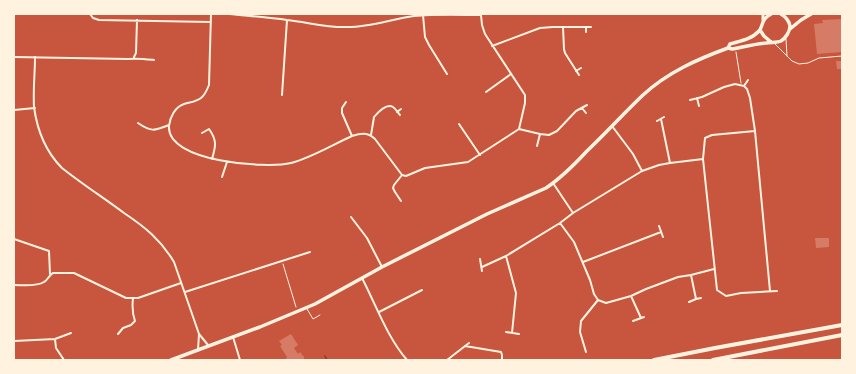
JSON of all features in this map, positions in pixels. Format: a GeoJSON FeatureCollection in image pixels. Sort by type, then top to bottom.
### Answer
{"type":"FeatureCollection","features":[{"type":"Feature","properties":{"kind":"highway"},"geometry":{"type":"LineString","coordinates":[[654,360],[842,325]]}},
{"type":"Feature","properties":{"kind":"highway"},"geometry":{"type":"LineString","coordinates":[[713,360],[842,335]]}},
{"type":"Feature","properties":{"kind":"main road"},"geometry":{"type":"LineString","coordinates":[[728,48],[730,44],[750,37],[760,30],[763,14]]}},
{"type":"Feature","properties":{"kind":"main road"},"geometry":{"type":"LineString","coordinates":[[763,20],[771,14]]}},
{"type":"Feature","properties":{"kind":"main road"},"geometry":{"type":"LineString","coordinates":[[781,14],[787,14]]}},
{"type":"Feature","properties":{"kind":"main road"},"geometry":{"type":"LineString","coordinates":[[781,14],[785,16],[790,29]]}},
{"type":"Feature","properties":{"kind":"main road"},"geometry":{"type":"LineString","coordinates":[[171,360],[315,304],[382,267],[487,214],[545,188],[572,167],[644,94],[678,69],[696,60],[728,48],[732,49],[779,42],[786,37],[790,29],[811,14]]}},
{"type":"Feature","properties":{"kind":"main road"},"geometry":{"type":"LineString","coordinates":[[760,30],[767,40],[772,42]]}},
{"type":"Feature","properties":{"kind":"street"},"geometry":{"type":"LineString","coordinates":[[90,14],[93,18],[99,20],[211,22]]}},
{"type":"Feature","properties":{"kind":"street"},"geometry":{"type":"LineString","coordinates":[[211,14],[209,82],[207,91],[198,100],[178,107],[172,114],[169,125],[171,135],[180,145],[189,151],[212,159],[227,162],[254,165],[291,163],[307,158],[360,133],[371,135],[402,175],[406,176],[425,168],[468,162],[519,129],[525,105],[525,98],[523,92],[483,30],[481,15],[423,15],[349,27],[230,14]]}},
{"type":"Feature","properties":{"kind":"street"},"geometry":{"type":"LineString","coordinates":[[423,15],[425,37],[447,74]]}},
{"type":"Feature","properties":{"kind":"street"},"geometry":{"type":"LineString","coordinates":[[134,58],[136,53],[137,20]]}},
{"type":"Feature","properties":{"kind":"street"},"geometry":{"type":"LineString","coordinates":[[282,95],[287,20]]}},
{"type":"Feature","properties":{"kind":"street"},"geometry":{"type":"LineString","coordinates":[[563,27],[565,53],[579,75]]}},
{"type":"Feature","properties":{"kind":"street"},"geometry":{"type":"LineString","coordinates":[[586,27],[586,32]]}},
{"type":"Feature","properties":{"kind":"street"},"geometry":{"type":"LineString","coordinates":[[492,46],[540,28],[591,27]]}},
{"type":"Feature","properties":{"kind":"street"},"geometry":{"type":"LineString","coordinates":[[14,57],[134,58],[154,60]]}},
{"type":"Feature","properties":{"kind":"street"},"geometry":{"type":"LineString","coordinates":[[35,57],[35,108],[42,139],[49,152],[57,163],[71,175],[147,229],[163,245],[171,258],[185,292],[199,334],[208,346]]}},
{"type":"Feature","properties":{"kind":"street"},"geometry":{"type":"LineString","coordinates":[[576,72],[582,68]]}},
{"type":"Feature","properties":{"kind":"street"},"geometry":{"type":"LineString","coordinates":[[486,92],[511,74]]}},
{"type":"Feature","properties":{"kind":"street"},"geometry":{"type":"LineString","coordinates":[[744,86],[748,80]]}},
{"type":"Feature","properties":{"kind":"street"},"geometry":{"type":"LineString","coordinates":[[690,100],[702,97],[724,86],[735,84],[744,86],[747,89],[750,98],[755,131],[770,291]]}},
{"type":"Feature","properties":{"kind":"street"},"geometry":{"type":"LineString","coordinates":[[697,98],[699,106]]}},
{"type":"Feature","properties":{"kind":"street"},"geometry":{"type":"LineString","coordinates":[[346,102],[342,111],[352,136]]}},
{"type":"Feature","properties":{"kind":"street"},"geometry":{"type":"LineString","coordinates":[[519,129],[540,134],[549,135],[555,133],[576,111],[587,105]]}},
{"type":"Feature","properties":{"kind":"street"},"geometry":{"type":"LineString","coordinates":[[371,135],[375,115],[386,107],[393,107],[400,115]]}},
{"type":"Feature","properties":{"kind":"street"},"geometry":{"type":"LineString","coordinates":[[14,110],[35,108]]}},
{"type":"Feature","properties":{"kind":"street"},"geometry":{"type":"LineString","coordinates":[[582,108],[586,113]]}},
{"type":"Feature","properties":{"kind":"street"},"geometry":{"type":"LineString","coordinates":[[397,112],[401,109]]}},
{"type":"Feature","properties":{"kind":"street"},"geometry":{"type":"LineString","coordinates":[[657,121],[664,117]]}},
{"type":"Feature","properties":{"kind":"street"},"geometry":{"type":"LineString","coordinates":[[661,119],[670,163]]}},
{"type":"Feature","properties":{"kind":"street"},"geometry":{"type":"LineString","coordinates":[[138,123],[148,130],[160,129],[169,125]]}},
{"type":"Feature","properties":{"kind":"street"},"geometry":{"type":"LineString","coordinates":[[459,124],[480,155]]}},
{"type":"Feature","properties":{"kind":"street"},"geometry":{"type":"LineString","coordinates":[[461,127],[464,124]]}},
{"type":"Feature","properties":{"kind":"street"},"geometry":{"type":"LineString","coordinates":[[612,126],[634,154],[642,171]]}},
{"type":"Feature","properties":{"kind":"street"},"geometry":{"type":"LineString","coordinates":[[202,133],[209,129],[213,136],[215,145],[212,159]]}},
{"type":"Feature","properties":{"kind":"street"},"geometry":{"type":"LineString","coordinates":[[755,131],[712,135],[705,138],[703,159],[716,290],[726,296],[741,293],[777,291]]}},
{"type":"Feature","properties":{"kind":"street"},"geometry":{"type":"LineString","coordinates":[[537,146],[540,134]]}},
{"type":"Feature","properties":{"kind":"street"},"geometry":{"type":"LineString","coordinates":[[482,267],[506,256],[642,171],[659,165],[703,159]]}},
{"type":"Feature","properties":{"kind":"street"},"geometry":{"type":"LineString","coordinates":[[222,177],[227,162]]}},
{"type":"Feature","properties":{"kind":"street"},"geometry":{"type":"LineString","coordinates":[[402,175],[393,188],[394,192],[402,200]]}},
{"type":"Feature","properties":{"kind":"street"},"geometry":{"type":"LineString","coordinates":[[553,183],[573,214]]}},
{"type":"Feature","properties":{"kind":"street"},"geometry":{"type":"LineString","coordinates":[[351,217],[367,238],[382,267]]}},
{"type":"Feature","properties":{"kind":"street"},"geometry":{"type":"LineString","coordinates":[[560,223],[574,242],[583,262],[594,294],[598,300],[606,303],[631,296],[678,277],[714,269]]}},
{"type":"Feature","properties":{"kind":"street"},"geometry":{"type":"LineString","coordinates":[[659,226],[663,237]]}},
{"type":"Feature","properties":{"kind":"street"},"geometry":{"type":"LineString","coordinates":[[583,262],[661,232]]}},
{"type":"Feature","properties":{"kind":"street"},"geometry":{"type":"LineString","coordinates":[[14,240],[49,251],[50,274],[46,281],[38,284],[14,285]]}},
{"type":"Feature","properties":{"kind":"street"},"geometry":{"type":"LineString","coordinates":[[185,292],[310,252]]}},
{"type":"Feature","properties":{"kind":"street"},"geometry":{"type":"LineString","coordinates":[[506,256],[516,293],[512,333]]}},
{"type":"Feature","properties":{"kind":"street"},"geometry":{"type":"LineString","coordinates":[[480,259],[482,271]]}},
{"type":"Feature","properties":{"kind":"street"},"geometry":{"type":"LineString","coordinates":[[50,274],[74,273],[126,298],[138,298],[181,283]]}},
{"type":"Feature","properties":{"kind":"street"},"geometry":{"type":"LineString","coordinates":[[691,275],[696,299]]}},
{"type":"Feature","properties":{"kind":"street"},"geometry":{"type":"LineString","coordinates":[[362,278],[390,337],[406,359],[402,360]]}},
{"type":"Feature","properties":{"kind":"street"},"geometry":{"type":"LineString","coordinates":[[379,312],[422,290]]}},
{"type":"Feature","properties":{"kind":"street"},"geometry":{"type":"LineString","coordinates":[[631,296],[642,317],[633,321]]}},
{"type":"Feature","properties":{"kind":"street"},"geometry":{"type":"LineString","coordinates":[[118,334],[123,328],[131,325],[135,321],[132,312],[134,298]]}},
{"type":"Feature","properties":{"kind":"street"},"geometry":{"type":"LineString","coordinates":[[689,302],[701,298]]}},
{"type":"Feature","properties":{"kind":"street"},"geometry":{"type":"LineString","coordinates":[[586,352],[580,332],[581,321],[598,300]]}},
{"type":"Feature","properties":{"kind":"street"},"geometry":{"type":"LineString","coordinates":[[506,332],[519,334]]}},
{"type":"Feature","properties":{"kind":"street"},"geometry":{"type":"LineString","coordinates":[[14,341],[55,339],[71,333]]}},
{"type":"Feature","properties":{"kind":"street"},"geometry":{"type":"LineString","coordinates":[[198,350],[199,334]]}},
{"type":"Feature","properties":{"kind":"street"},"geometry":{"type":"LineString","coordinates":[[233,337],[240,360]]}},
{"type":"Feature","properties":{"kind":"street"},"geometry":{"type":"LineString","coordinates":[[55,339],[56,348],[64,360]]}},
{"type":"Feature","properties":{"kind":"street"},"geometry":{"type":"LineString","coordinates":[[447,360],[469,343]]}},
{"type":"Feature","properties":{"kind":"street"},"geometry":{"type":"LineString","coordinates":[[465,346],[501,352],[502,360]]}},
{"type":"Feature","properties":{"kind":"lane"},"geometry":{"type":"LineString","coordinates":[[786,37],[787,57]]}},
{"type":"Feature","properties":{"kind":"lane"},"geometry":{"type":"LineString","coordinates":[[772,42],[787,57],[799,64],[808,63],[819,58],[842,56]]}},
{"type":"Feature","properties":{"kind":"lane"},"geometry":{"type":"LineString","coordinates":[[306,308],[313,319],[320,315]]}},
{"type":"Feature","properties":{"kind":"path"},"geometry":{"type":"LineString","coordinates":[[736,51],[741,83],[740,85]]}},
{"type":"Feature","properties":{"kind":"path"},"geometry":{"type":"LineString","coordinates":[[282,260],[296,307]]}},
{"type":"Feature","properties":{"kind":"building"},"geometry":{"type":"Polygon","coordinates":[[[842,19],[842,52],[817,54],[814,24],[823,23],[822,20],[842,19]]]}},
{"type":"Feature","properties":{"kind":"building"},"geometry":{"type":"Polygon","coordinates":[[[836,61],[842,61],[842,69],[837,69],[836,61]]]}},
{"type":"Feature","properties":{"kind":"building"},"geometry":{"type":"Polygon","coordinates":[[[815,238],[829,238],[829,247],[816,248],[815,238]]]}},
{"type":"Feature","properties":{"kind":"building"},"geometry":{"type":"Polygon","coordinates":[[[291,334],[298,345],[294,348],[298,354],[300,352],[301,354],[302,353],[302,356],[303,355],[304,357],[302,360],[287,360],[287,357],[280,346],[282,345],[279,341],[291,334]]]}},
{"type":"Feature","properties":{"kind":"waterway"},"geometry":{"type":"LineString","coordinates":[[325,356],[327,360]]}}]}
